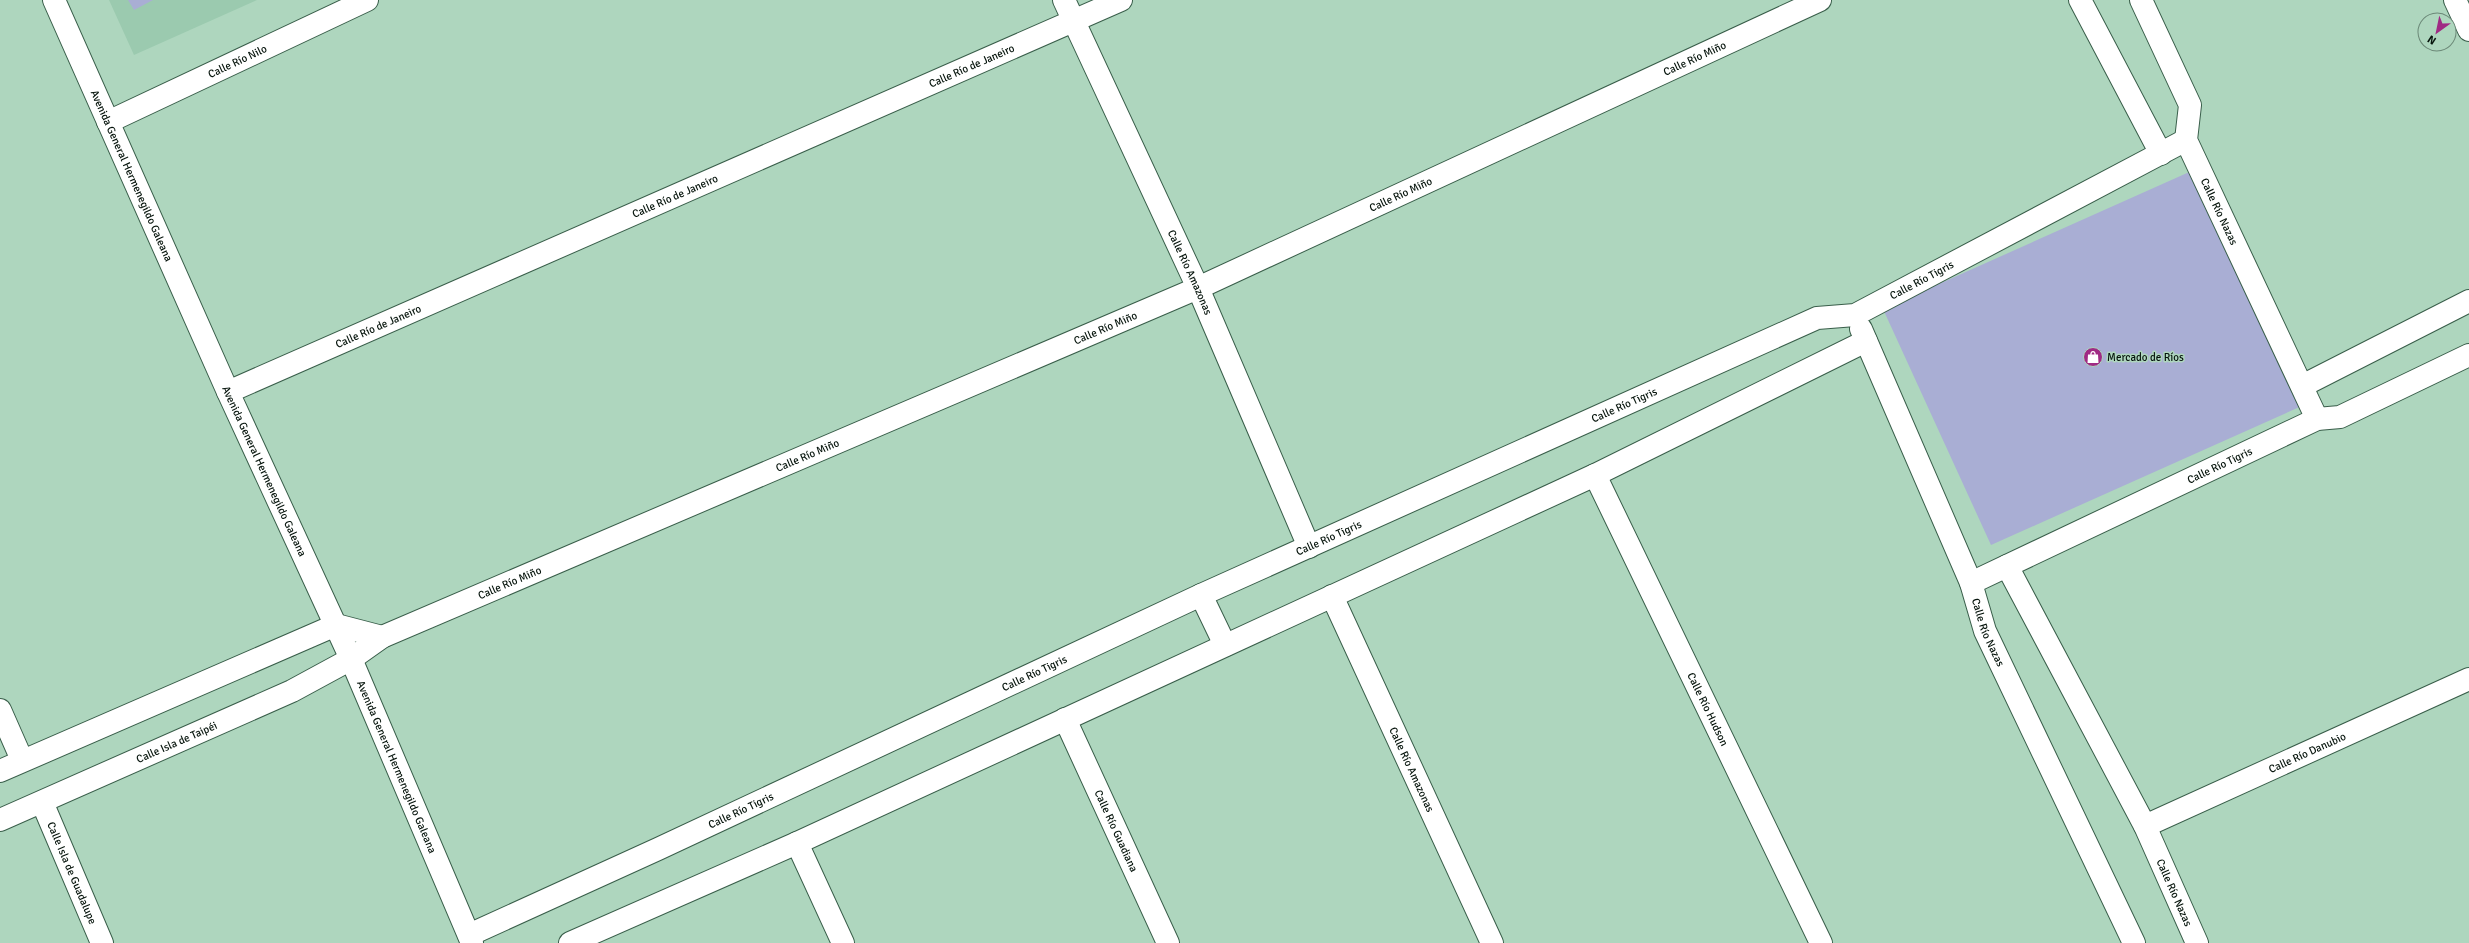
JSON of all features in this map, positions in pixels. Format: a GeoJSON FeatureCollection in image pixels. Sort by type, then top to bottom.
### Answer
{"type":"FeatureCollection","features":[{"type":"Feature","properties":{"kind":"street","name":"Avenida General Hermenegildo Galeana"},"geometry":{"type":"LineString","coordinates":[[54,0],[228,392],[336,625],[470,939]]}},
{"type":"Feature","properties":{"kind":"street","name":"Calle Río Nilo"},"geometry":{"type":"LineString","coordinates":[[108,122],[367,0]]}},
{"type":"Feature","properties":{"kind":"street","name":"Calle Río Amazonas"},"geometry":{"type":"LineString","coordinates":[[1064,0],[1198,288],[1308,547]]}},
{"type":"Feature","properties":{"kind":"street","name":"Calle Río de Janeiro"},"geometry":{"type":"LineString","coordinates":[[228,392],[1121,0]]}},
{"type":"Feature","properties":{"kind":"street","name":"Calle Río Miño"},"geometry":{"type":"LineString","coordinates":[[351,659],[382,637],[1198,288],[1820,0]]}},
{"type":"Feature","properties":{"kind":"street"},"geometry":{"type":"LineString","coordinates":[[2080,0],[2161,154]]}},
{"type":"Feature","properties":{"kind":"street"},"geometry":{"type":"LineString","coordinates":[[2141,0],[2190,105],[2186,140]]}},
{"type":"Feature","properties":{"kind":"street"},"geometry":{"type":"LineString","coordinates":[[2455,0],[2469,30]]}},
{"type":"Feature","properties":{"kind":"street","name":"Calle Río Tigris"},"geometry":{"type":"LineString","coordinates":[[470,939],[658,849],[1201,595],[1817,318],[1855,315],[2186,140]]}},
{"type":"Feature","properties":{"kind":"street","name":"Calle Río Nazas"},"geometry":{"type":"LineString","coordinates":[[2186,140],[2317,419]]}},
{"type":"Feature","properties":{"kind":"street"},"geometry":{"type":"LineString","coordinates":[[2302,386],[2469,301]]}},
{"type":"Feature","properties":{"kind":"street","name":"Calle Río Nazas"},"geometry":{"type":"LineString","coordinates":[[1855,315],[1971,583],[1985,631],[2134,943]]}},
{"type":"Feature","properties":{"kind":"street"},"geometry":{"type":"LineString","coordinates":[[570,943],[797,843],[1595,475],[1866,342]]}},
{"type":"Feature","properties":{"kind":"street","name":"Calle Río Tigris"},"geometry":{"type":"LineString","coordinates":[[1971,583],[2317,419],[2340,417],[2469,355]]}},
{"type":"Feature","properties":{"kind":"street","name":"Calle Río Hudson"},"geometry":{"type":"LineString","coordinates":[[1595,475],[1821,943]]}},
{"type":"Feature","properties":{"kind":"street","name":"Calle Río Nazas"},"geometry":{"type":"LineString","coordinates":[[2007,566],[2145,826],[2197,943]]}},
{"type":"Feature","properties":{"kind":"street"},"geometry":{"type":"LineString","coordinates":[[1201,595],[1225,645]]}},
{"type":"Feature","properties":{"kind":"street","name":"Calle Río Amazonas"},"geometry":{"type":"LineString","coordinates":[[1332,596],[1492,943]]}},
{"type":"Feature","properties":{"kind":"street"},"geometry":{"type":"LineString","coordinates":[[0,771],[22,760],[336,625],[382,637]]}},
{"type":"Feature","properties":{"kind":"street","name":"Calle Isla de Taipéi"},"geometry":{"type":"LineString","coordinates":[[0,820],[292,691],[351,659]]}},
{"type":"Feature","properties":{"kind":"street","name":"Calle Río Danubio"},"geometry":{"type":"LineString","coordinates":[[2145,826],[2469,679]]}},
{"type":"Feature","properties":{"kind":"street"},"geometry":{"type":"LineString","coordinates":[[0,710],[22,760]]}},
{"type":"Feature","properties":{"kind":"street","name":"Calle Río Guadiana"},"geometry":{"type":"LineString","coordinates":[[1065,719],[1168,943]]}},
{"type":"Feature","properties":{"kind":"street","name":"Calle Isla de Guadalupe"},"geometry":{"type":"LineString","coordinates":[[42,802],[102,943]]}},
{"type":"Feature","properties":{"kind":"street"},"geometry":{"type":"LineString","coordinates":[[797,843],[844,943]]}},
{"type":"Feature","properties":{"kind":"shaded area"},"geometry":{"type":"Polygon","coordinates":[[[109,0],[257,0],[134,55],[109,0]]]}},
{"type":"Feature","properties":{"kind":"building"},"geometry":{"type":"Polygon","coordinates":[[[128,0],[153,0],[134,10],[128,0]]]}},
{"type":"Feature","properties":{"kind":"building","name":"Mercado de Ríos"},"geometry":{"type":"Polygon","coordinates":[[[2196,169],[2304,405],[1991,545],[1883,309],[2196,169]]]}},
{"type":"Feature","properties":{"kind":"place","name":"Mercado de Ríos"},"geometry":{"type":"Point","coordinates":[2093,357]}}]}
